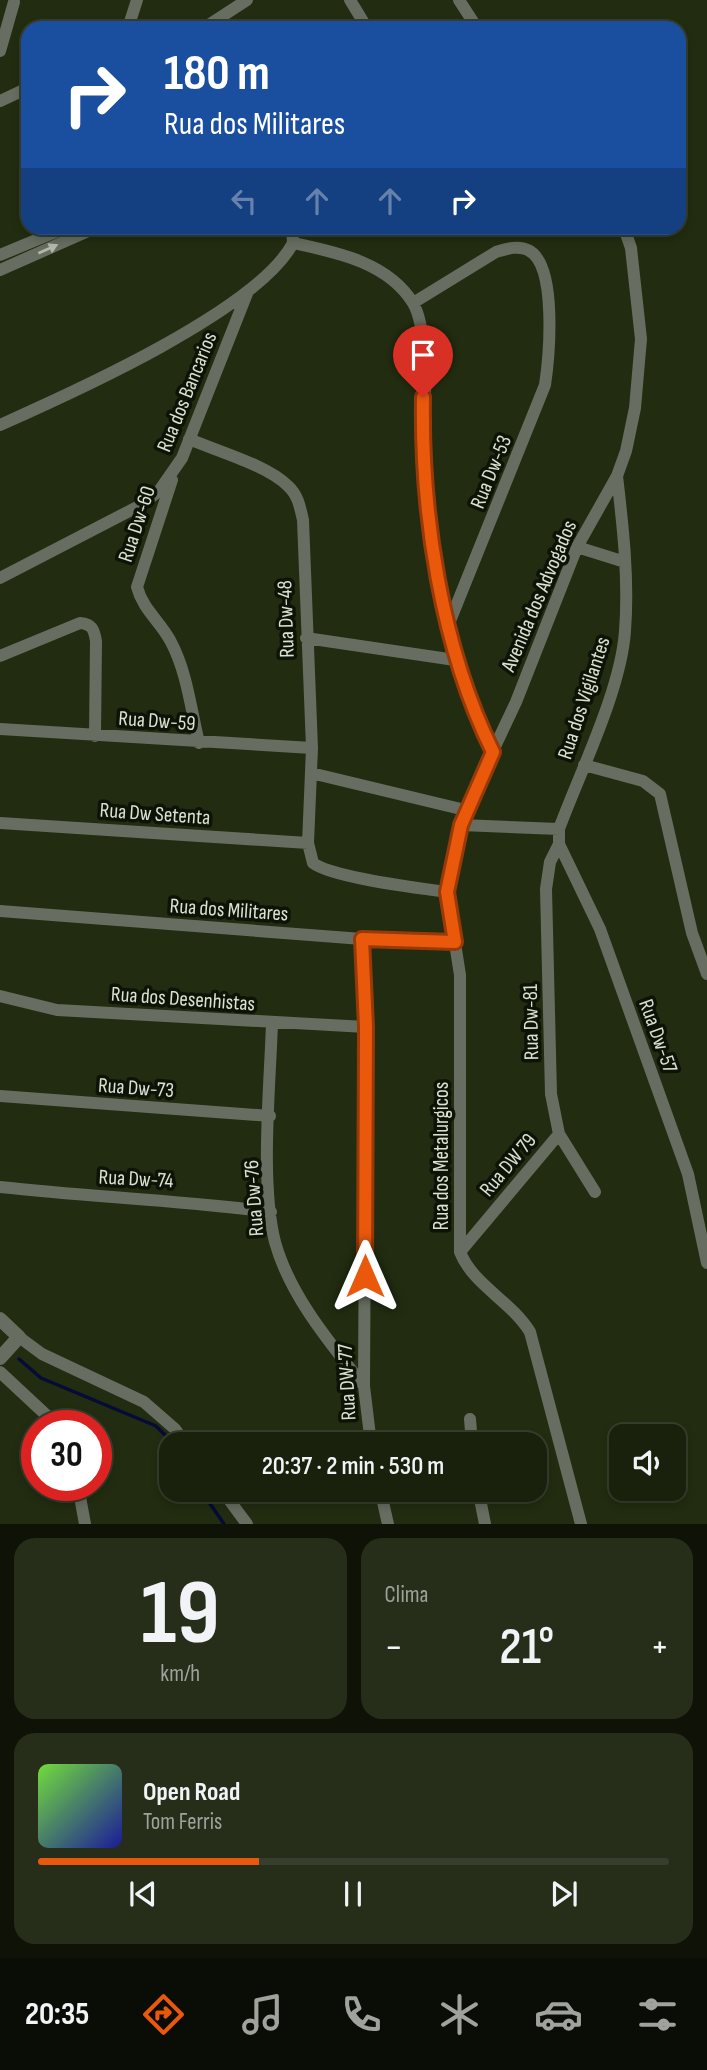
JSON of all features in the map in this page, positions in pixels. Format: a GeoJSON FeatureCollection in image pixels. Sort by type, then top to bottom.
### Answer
{"type":"FeatureCollection","features":[{"type":"Feature","properties":{"kind":"street"},"geometry":{"type":"LineString","coordinates":[[130,21],[136,0]]}},
{"type":"Feature","properties":{"kind":"street"},"geometry":{"type":"LineString","coordinates":[[215,21],[247,0]]}},
{"type":"Feature","properties":{"kind":"street"},"geometry":{"type":"LineString","coordinates":[[350,0],[363,21]]}},
{"type":"Feature","properties":{"kind":"street"},"geometry":{"type":"LineString","coordinates":[[459,0],[472,21]]}},
{"type":"Feature","properties":{"kind":"street"},"geometry":{"type":"LineString","coordinates":[[0,51],[14,1]]}},
{"type":"Feature","properties":{"kind":"street"},"geometry":{"type":"LineString","coordinates":[[0,101],[21,91]]}},
{"type":"Feature","properties":{"kind":"street"},"geometry":{"type":"LineString","coordinates":[[2,262],[52,235]]}},
{"type":"Feature","properties":{"kind":"street"},"geometry":{"type":"LineString","coordinates":[[2,262],[76,235]]}},
{"type":"Feature","properties":{"kind":"street"},"geometry":{"type":"LineString","coordinates":[[0,425],[174,339],[248,291],[273,271],[293,243],[292,235]]}},
{"type":"Feature","properties":{"kind":"street","name":"Avenida dos Advogados"},"geometry":{"type":"LineString","coordinates":[[447,892],[465,810],[493,752],[577,547],[617,475],[635,408],[641,340],[631,248],[626,235]]}},
{"type":"Feature","properties":{"kind":"street"},"geometry":{"type":"LineString","coordinates":[[293,243],[338,253],[373,266],[396,284],[412,303],[420,323],[424,347],[425,491],[455,660],[493,752]]}},
{"type":"Feature","properties":{"kind":"street","name":"Rua Dw-53"},"geometry":{"type":"LineString","coordinates":[[412,303],[496,252],[511,247],[529,250],[540,261],[544,276],[549,328],[545,385],[448,626]]}},
{"type":"Feature","properties":{"kind":"street","name":"Rua dos Bancarios"},"geometry":{"type":"LineString","coordinates":[[0,578],[141,505],[159,491],[174,472],[189,439],[248,291]]}},
{"type":"Feature","properties":{"kind":"street","name":"Rua Dw-48"},"geometry":{"type":"LineString","coordinates":[[189,439],[270,474],[288,485],[298,500],[303,520],[312,748],[308,843],[313,863],[324,869],[398,885],[447,892]]}},
{"type":"Feature","properties":{"kind":"street","name":"Rua Dw-60"},"geometry":{"type":"LineString","coordinates":[[174,472],[137,587],[142,604],[171,641],[179,660],[199,743]]}},
{"type":"Feature","properties":{"kind":"street","name":"Rua dos Vigilantes"},"geometry":{"type":"LineString","coordinates":[[559,829],[618,671],[625,632],[625,562],[617,475]]}},
{"type":"Feature","properties":{"kind":"street"},"geometry":{"type":"LineString","coordinates":[[577,547],[625,562]]}},
{"type":"Feature","properties":{"kind":"street"},"geometry":{"type":"LineString","coordinates":[[0,656],[80,623],[88,624],[94,630],[96,641],[95,736]]}},
{"type":"Feature","properties":{"kind":"street"},"geometry":{"type":"LineString","coordinates":[[306,638],[455,660]]}},
{"type":"Feature","properties":{"kind":"street","name":"Rua Dw-59"},"geometry":{"type":"LineString","coordinates":[[0,729],[312,748]]}},
{"type":"Feature","properties":{"kind":"street"},"geometry":{"type":"LineString","coordinates":[[584,765],[643,781],[660,794],[692,933],[707,974]]}},
{"type":"Feature","properties":{"kind":"street"},"geometry":{"type":"LineString","coordinates":[[311,773],[465,810]]}},
{"type":"Feature","properties":{"kind":"street","name":"Rua Dw Setenta"},"geometry":{"type":"LineString","coordinates":[[0,823],[308,843]]}},
{"type":"Feature","properties":{"kind":"street"},"geometry":{"type":"LineString","coordinates":[[461,825],[559,829]]}},
{"type":"Feature","properties":{"kind":"street","name":"Rua Dw-57"},"geometry":{"type":"LineString","coordinates":[[559,829],[559,844],[600,929],[684,1161],[707,1263]]}},
{"type":"Feature","properties":{"kind":"street","name":"Rua Dw-81"},"geometry":{"type":"LineString","coordinates":[[559,844],[550,862],[546,889],[551,1094],[559,1134],[595,1192]]}},
{"type":"Feature","properties":{"kind":"street","name":"Rua dos Metalurgicos"},"geometry":{"type":"LineString","coordinates":[[447,892],[461,999],[460,1252],[465,1265],[519,1314],[530,1332],[581,1524]]}},
{"type":"Feature","properties":{"kind":"street","name":"Rua dos Militares"},"geometry":{"type":"LineString","coordinates":[[0,911],[362,939],[455,942]]}},
{"type":"Feature","properties":{"kind":"street","name":"Rua DW-77"},"geometry":{"type":"LineString","coordinates":[[362,939],[366,1027],[364,1387],[370,1432]]}},
{"type":"Feature","properties":{"kind":"street","name":"Rua dos Desenhistas"},"geometry":{"type":"LineString","coordinates":[[0,996],[57,1010],[366,1027]]}},
{"type":"Feature","properties":{"kind":"street","name":"Rua Dw-76"},"geometry":{"type":"LineString","coordinates":[[272,1023],[271,1212],[275,1242],[289,1276],[315,1323],[364,1387]]}},
{"type":"Feature","properties":{"kind":"street","name":"Rua Dw-73"},"geometry":{"type":"LineString","coordinates":[[0,1096],[270,1116]]}},
{"type":"Feature","properties":{"kind":"street","name":"Rua DW 79"},"geometry":{"type":"LineString","coordinates":[[460,1252],[559,1134]]}},
{"type":"Feature","properties":{"kind":"street","name":"Rua Dw-74"},"geometry":{"type":"LineString","coordinates":[[0,1187],[82,1196],[148,1198],[271,1212]]}},
{"type":"Feature","properties":{"kind":"street"},"geometry":{"type":"LineString","coordinates":[[0,1319],[19,1337],[52,1360],[144,1402],[174,1432]]}},
{"type":"Feature","properties":{"kind":"street"},"geometry":{"type":"LineString","coordinates":[[0,1359],[19,1337]]}},
{"type":"Feature","properties":{"kind":"street"},"geometry":{"type":"LineString","coordinates":[[0,1372],[41,1410]]}},
{"type":"Feature","properties":{"kind":"street"},"geometry":{"type":"LineString","coordinates":[[470,1419],[471,1432]]}},
{"type":"Feature","properties":{"kind":"street"},"geometry":{"type":"LineString","coordinates":[[81,1501],[85,1524]]}},
{"type":"Feature","properties":{"kind":"street"},"geometry":{"type":"LineString","coordinates":[[231,1502],[247,1524]]}},
{"type":"Feature","properties":{"kind":"street"},"geometry":{"type":"LineString","coordinates":[[383,1502],[388,1524]]}},
{"type":"Feature","properties":{"kind":"street"},"geometry":{"type":"LineString","coordinates":[[481,1502],[485,1524]]}},
{"type":"Feature","properties":{"kind":"waterway"},"geometry":{"type":"LineString","coordinates":[[19,1359],[41,1378],[156,1426],[162,1432]]}},
{"type":"Feature","properties":{"kind":"waterway"},"geometry":{"type":"LineString","coordinates":[[209,1502],[224,1524]]}},
{"type":"Feature","properties":{"kind":"route"},"geometry":{"type":"LineString","coordinates":[[365,1276],[366,1027],[362,939],[455,942],[447,892],[465,810],[493,752],[455,660],[448,626],[425,491],[423,397]]}}]}
